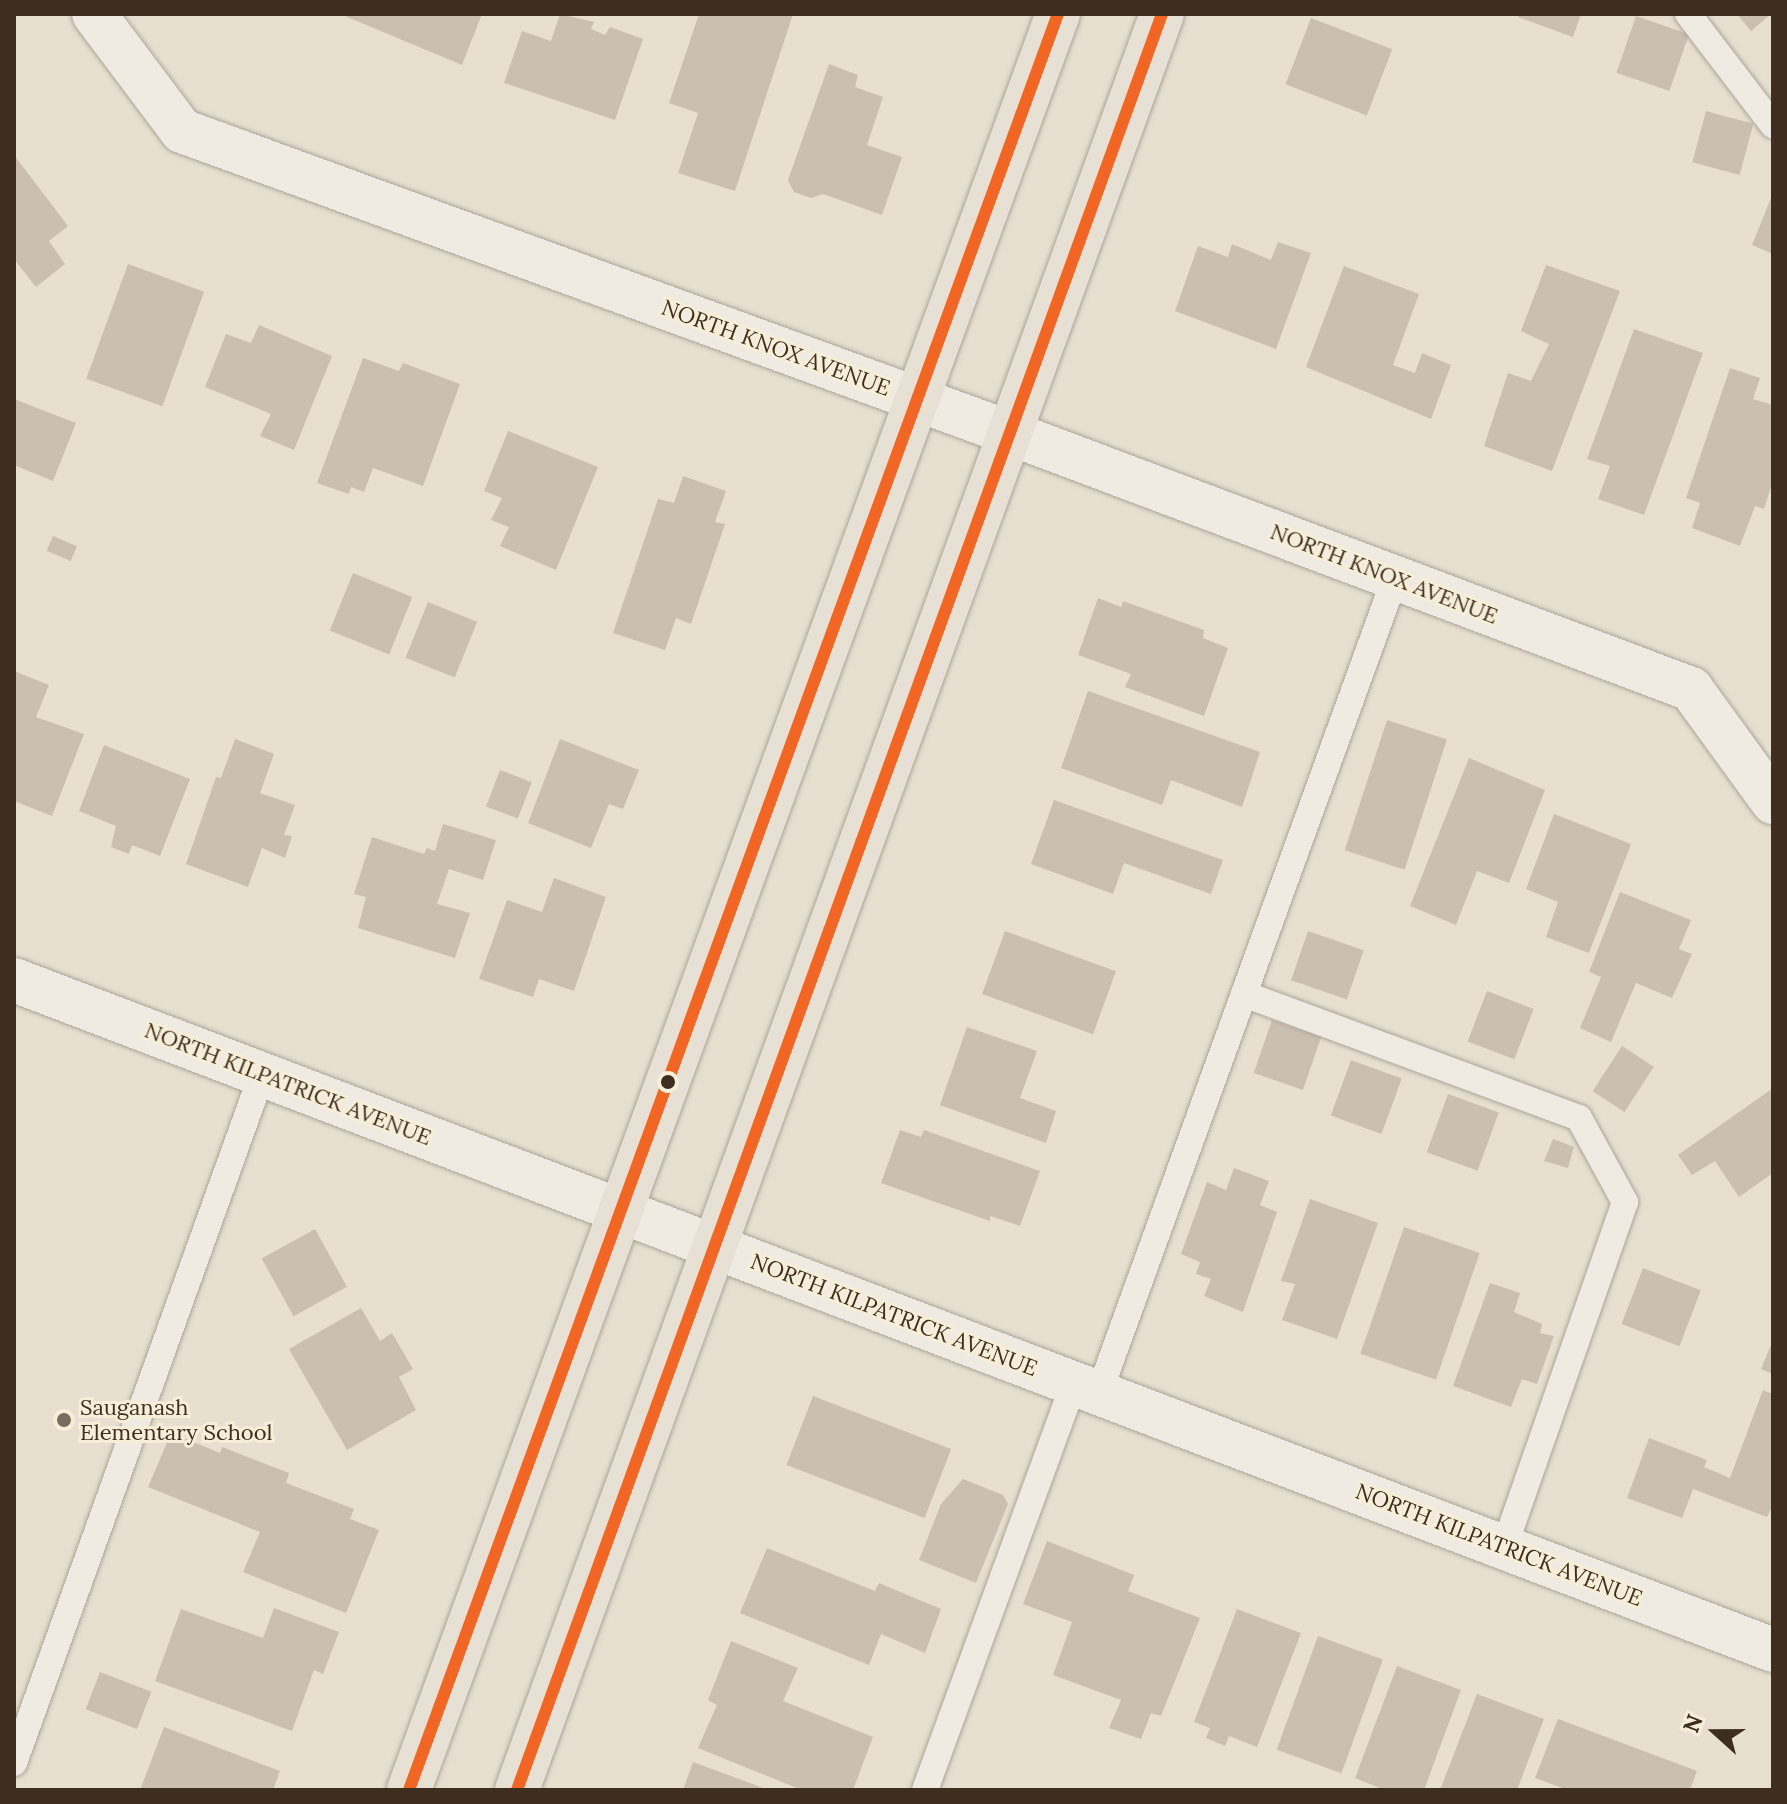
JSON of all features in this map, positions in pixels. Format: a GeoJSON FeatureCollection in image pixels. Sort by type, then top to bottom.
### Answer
{"type":"FeatureCollection","features":[{"type":"Feature","properties":{"kind":"main road"},"geometry":{"type":"LineString","coordinates":[[409,1790],[1058,14]]}},
{"type":"Feature","properties":{"kind":"main road"},"geometry":{"type":"LineString","coordinates":[[517,1790],[1007,432],[1162,14]]}},
{"type":"Feature","properties":{"kind":"street","name":"NORTH KNOX AVENUE"},"geometry":{"type":"LineString","coordinates":[[94,14],[182,131],[1007,432],[1691,689],[1773,802]]}},
{"type":"Feature","properties":{"kind":"street","name":"NORTH KILPATRICK AVENUE"},"geometry":{"type":"LineString","coordinates":[[14,980],[1773,1650]]}},
{"type":"Feature","properties":{"kind":"lane"},"geometry":{"type":"LineString","coordinates":[[1688,14],[1773,125]]}},
{"type":"Feature","properties":{"kind":"lane"},"geometry":{"type":"LineString","coordinates":[[925,1790],[1244,994],[1395,578]]}},
{"type":"Feature","properties":{"kind":"lane"},"geometry":{"type":"LineString","coordinates":[[1244,994],[1579,1118],[1625,1202],[1504,1547]]}},
{"type":"Feature","properties":{"kind":"lane"},"geometry":{"type":"LineString","coordinates":[[14,1763],[262,1074]]}},
{"type":"Feature","properties":{"kind":"building"},"geometry":{"type":"Polygon","coordinates":[[[340,14],[482,14],[462,65],[340,14]]]}},
{"type":"Feature","properties":{"kind":"building"},"geometry":{"type":"Polygon","coordinates":[[[560,14],[594,22],[591,29],[605,35],[610,27],[643,39],[615,120],[504,83],[522,31],[551,41],[560,14]]]}},
{"type":"Feature","properties":{"kind":"building"},"geometry":{"type":"Polygon","coordinates":[[[699,14],[793,14],[735,191],[678,173],[698,113],[669,103],[699,14]]]}},
{"type":"Feature","properties":{"kind":"building"},"geometry":{"type":"Polygon","coordinates":[[[1519,14],[1581,14],[1573,37],[1518,17],[1519,14]]]}},
{"type":"Feature","properties":{"kind":"building"},"geometry":{"type":"Polygon","coordinates":[[[1737,14],[1771,14],[1751,31],[1737,14]]]}},
{"type":"Feature","properties":{"kind":"building"},"geometry":{"type":"Polygon","coordinates":[[[1636,16],[1689,34],[1669,91],[1616,73],[1636,16]]]}},
{"type":"Feature","properties":{"kind":"building"},"geometry":{"type":"Polygon","coordinates":[[[1311,18],[1392,49],[1367,115],[1286,84],[1311,18]]]}},
{"type":"Feature","properties":{"kind":"building"},"geometry":{"type":"Polygon","coordinates":[[[829,64],[858,75],[855,87],[883,97],[867,145],[902,157],[882,215],[823,194],[811,198],[794,192],[788,180],[829,64]]]}},
{"type":"Feature","properties":{"kind":"building"},"geometry":{"type":"Polygon","coordinates":[[[1706,111],[1753,124],[1740,175],[1692,162],[1706,111]]]}},
{"type":"Feature","properties":{"kind":"building"},"geometry":{"type":"Polygon","coordinates":[[[14,155],[68,226],[49,241],[65,264],[36,287],[14,259],[14,155]]]}},
{"type":"Feature","properties":{"kind":"building"},"geometry":{"type":"Polygon","coordinates":[[[1773,193],[1773,254],[1752,245],[1773,193]]]}},
{"type":"Feature","properties":{"kind":"building"},"geometry":{"type":"Polygon","coordinates":[[[1278,242],[1311,253],[1276,349],[1175,311],[1198,246],[1228,257],[1232,244],[1271,260],[1278,242]]]}},
{"type":"Feature","properties":{"kind":"building"},"geometry":{"type":"Polygon","coordinates":[[[128,264],[204,292],[162,406],[86,379],[128,264]]]}},
{"type":"Feature","properties":{"kind":"building"},"geometry":{"type":"Polygon","coordinates":[[[1546,265],[1620,291],[1552,471],[1484,446],[1508,373],[1531,381],[1549,344],[1521,331],[1546,265]]]}},
{"type":"Feature","properties":{"kind":"building"},"geometry":{"type":"Polygon","coordinates":[[[1344,266],[1419,294],[1393,365],[1415,373],[1422,353],[1451,365],[1431,419],[1306,367],[1344,266]]]}},
{"type":"Feature","properties":{"kind":"building"},"geometry":{"type":"Polygon","coordinates":[[[259,325],[332,356],[294,450],[260,436],[271,414],[205,387],[226,334],[251,343],[259,325]]]}},
{"type":"Feature","properties":{"kind":"building"},"geometry":{"type":"Polygon","coordinates":[[[1634,329],[1703,353],[1644,515],[1598,499],[1610,466],[1587,459],[1634,329]]]}},
{"type":"Feature","properties":{"kind":"building"},"geometry":{"type":"Polygon","coordinates":[[[363,358],[399,371],[403,363],[460,384],[423,486],[373,468],[364,492],[351,487],[349,494],[317,483],[363,358]]]}},
{"type":"Feature","properties":{"kind":"building"},"geometry":{"type":"Polygon","coordinates":[[[1730,368],[1760,378],[1753,399],[1773,405],[1773,481],[1764,509],[1755,506],[1740,546],[1692,528],[1700,503],[1686,498],[1730,368]]]}},
{"type":"Feature","properties":{"kind":"building"},"geometry":{"type":"Polygon","coordinates":[[[14,399],[76,423],[53,481],[14,465],[14,399]]]}},
{"type":"Feature","properties":{"kind":"building"},"geometry":{"type":"Polygon","coordinates":[[[508,431],[598,467],[556,570],[500,546],[509,527],[491,520],[502,498],[484,491],[508,431]]]}},
{"type":"Feature","properties":{"kind":"building"},"geometry":{"type":"Polygon","coordinates":[[[683,476],[726,491],[715,522],[725,524],[691,624],[676,618],[665,650],[613,633],[658,499],[674,503],[683,476]]]}},
{"type":"Feature","properties":{"kind":"building"},"geometry":{"type":"Polygon","coordinates":[[[53,536],[77,546],[71,561],[47,551],[53,536]]]}},
{"type":"Feature","properties":{"kind":"building"},"geometry":{"type":"Polygon","coordinates":[[[353,573],[412,597],[389,654],[330,630],[353,573]]]}},
{"type":"Feature","properties":{"kind":"building"},"geometry":{"type":"Polygon","coordinates":[[[1098,598],[1121,607],[1123,601],[1204,630],[1203,638],[1228,648],[1204,716],[1125,687],[1131,674],[1078,655],[1098,598]]]}},
{"type":"Feature","properties":{"kind":"building"},"geometry":{"type":"Polygon","coordinates":[[[428,602],[477,622],[455,677],[406,658],[428,602]]]}},
{"type":"Feature","properties":{"kind":"building"},"geometry":{"type":"Polygon","coordinates":[[[14,671],[49,685],[36,717],[84,734],[52,816],[14,801],[14,671]]]}},
{"type":"Feature","properties":{"kind":"building"},"geometry":{"type":"Polygon","coordinates":[[[1088,691],[1260,752],[1242,807],[1171,780],[1162,805],[1061,768],[1088,691]]]}},
{"type":"Feature","properties":{"kind":"building"},"geometry":{"type":"Polygon","coordinates":[[[1387,720],[1447,739],[1405,870],[1345,850],[1387,720]]]}},
{"type":"Feature","properties":{"kind":"building"},"geometry":{"type":"Polygon","coordinates":[[[235,739],[274,754],[260,793],[295,805],[284,835],[292,836],[285,858],[262,848],[248,887],[186,864],[216,777],[221,778],[235,739]]]}},
{"type":"Feature","properties":{"kind":"building"},"geometry":{"type":"Polygon","coordinates":[[[560,739],[639,770],[623,809],[609,804],[591,848],[528,823],[560,739]]]}},
{"type":"Feature","properties":{"kind":"building"},"geometry":{"type":"Polygon","coordinates":[[[104,745],[190,779],[160,856],[132,845],[129,854],[111,847],[116,826],[79,811],[104,745]]]}},
{"type":"Feature","properties":{"kind":"building"},"geometry":{"type":"Polygon","coordinates":[[[1469,758],[1545,790],[1509,883],[1477,871],[1456,925],[1410,906],[1469,758]]]}},
{"type":"Feature","properties":{"kind":"building"},"geometry":{"type":"Polygon","coordinates":[[[500,770],[532,782],[518,819],[486,806],[500,770]]]}},
{"type":"Feature","properties":{"kind":"building"},"geometry":{"type":"Polygon","coordinates":[[[1054,800],[1223,860],[1211,894],[1124,863],[1113,894],[1031,864],[1054,800]]]}},
{"type":"Feature","properties":{"kind":"building"},"geometry":{"type":"Polygon","coordinates":[[[1554,814],[1631,844],[1589,953],[1546,937],[1558,902],[1526,889],[1554,814]]]}},
{"type":"Feature","properties":{"kind":"building"},"geometry":{"type":"Polygon","coordinates":[[[443,824],[496,840],[483,880],[449,869],[437,904],[470,913],[455,958],[358,928],[366,897],[354,894],[372,837],[424,854],[427,848],[435,851],[443,824]]]}},
{"type":"Feature","properties":{"kind":"building"},"geometry":{"type":"Polygon","coordinates":[[[554,878],[606,897],[574,991],[539,979],[533,997],[479,979],[507,900],[542,912],[554,878]]]}},
{"type":"Feature","properties":{"kind":"building"},"geometry":{"type":"Polygon","coordinates":[[[1620,892],[1691,920],[1679,949],[1692,954],[1672,998],[1636,983],[1611,1042],[1580,1028],[1601,977],[1589,972],[1620,892]]]}},
{"type":"Feature","properties":{"kind":"building"},"geometry":{"type":"Polygon","coordinates":[[[1005,931],[1116,971],[1093,1034],[982,994],[1005,931]]]}},
{"type":"Feature","properties":{"kind":"building"},"geometry":{"type":"Polygon","coordinates":[[[1308,931],[1364,950],[1347,999],[1291,980],[1308,931]]]}},
{"type":"Feature","properties":{"kind":"building"},"geometry":{"type":"Polygon","coordinates":[[[1487,991],[1534,1009],[1514,1059],[1468,1041],[1487,991]]]}},
{"type":"Feature","properties":{"kind":"building"},"geometry":{"type":"Polygon","coordinates":[[[1272,1020],[1321,1037],[1303,1090],[1254,1073],[1272,1020]]]}},
{"type":"Feature","properties":{"kind":"building"},"geometry":{"type":"Polygon","coordinates":[[[967,1027],[1037,1051],[1020,1098],[1056,1111],[1046,1143],[940,1105],[967,1027]]]}},
{"type":"Feature","properties":{"kind":"building"},"geometry":{"type":"Polygon","coordinates":[[[1622,1046],[1654,1067],[1624,1112],[1593,1091],[1622,1046]]]}},
{"type":"Feature","properties":{"kind":"building"},"geometry":{"type":"Polygon","coordinates":[[[1351,1060],[1402,1078],[1382,1134],[1331,1115],[1351,1060]]]}},
{"type":"Feature","properties":{"kind":"building"},"geometry":{"type":"Polygon","coordinates":[[[1773,1088],[1773,1173],[1739,1197],[1715,1161],[1692,1175],[1678,1155],[1773,1088]]]}},
{"type":"Feature","properties":{"kind":"building"},"geometry":{"type":"Polygon","coordinates":[[[1448,1094],[1499,1112],[1478,1171],[1427,1152],[1448,1094]]]}},
{"type":"Feature","properties":{"kind":"building"},"geometry":{"type":"Polygon","coordinates":[[[900,1130],[921,1137],[924,1130],[1040,1171],[1020,1226],[990,1216],[990,1221],[881,1183],[900,1130]]]}},
{"type":"Feature","properties":{"kind":"building"},"geometry":{"type":"Polygon","coordinates":[[[1553,1139],[1574,1147],[1568,1168],[1544,1161],[1553,1139]]]}},
{"type":"Feature","properties":{"kind":"building"},"geometry":{"type":"Polygon","coordinates":[[[1234,1168],[1269,1181],[1260,1205],[1277,1212],[1243,1312],[1204,1296],[1211,1279],[1196,1274],[1200,1262],[1181,1254],[1207,1182],[1226,1190],[1234,1168]]]}},
{"type":"Feature","properties":{"kind":"building"},"geometry":{"type":"Polygon","coordinates":[[[1310,1199],[1378,1223],[1337,1339],[1282,1320],[1295,1284],[1281,1281],[1310,1199]]]}},
{"type":"Feature","properties":{"kind":"building"},"geometry":{"type":"Polygon","coordinates":[[[1404,1227],[1480,1253],[1436,1380],[1360,1354],[1404,1227]]]}},
{"type":"Feature","properties":{"kind":"building"},"geometry":{"type":"Polygon","coordinates":[[[315,1229],[347,1287],[294,1316],[262,1259],[315,1229]]]}},
{"type":"Feature","properties":{"kind":"building"},"geometry":{"type":"Polygon","coordinates":[[[1643,1268],[1701,1290],[1679,1346],[1621,1324],[1643,1268]]]}},
{"type":"Feature","properties":{"kind":"building"},"geometry":{"type":"Polygon","coordinates":[[[1490,1283],[1520,1293],[1514,1312],[1542,1324],[1540,1333],[1554,1336],[1537,1384],[1522,1379],[1511,1407],[1453,1386],[1490,1283]]]}},
{"type":"Feature","properties":{"kind":"building"},"geometry":{"type":"Polygon","coordinates":[[[361,1308],[380,1341],[392,1333],[413,1369],[399,1377],[416,1410],[347,1450],[289,1349],[361,1308]]]}},
{"type":"Feature","properties":{"kind":"building"},"geometry":{"type":"Polygon","coordinates":[[[1773,1340],[1773,1374],[1761,1369],[1773,1340]]]}},
{"type":"Feature","properties":{"kind":"building"},"geometry":{"type":"Polygon","coordinates":[[[1763,1390],[1773,1394],[1773,1506],[1767,1517],[1693,1489],[1682,1518],[1627,1498],[1649,1438],[1707,1460],[1704,1467],[1730,1478],[1763,1390]]]}},
{"type":"Feature","properties":{"kind":"building"},"geometry":{"type":"Polygon","coordinates":[[[813,1396],[951,1449],[925,1518],[786,1465],[813,1396]]]}},
{"type":"Feature","properties":{"kind":"building"},"geometry":{"type":"Polygon","coordinates":[[[171,1433],[220,1453],[222,1447],[289,1473],[286,1483],[354,1509],[350,1519],[379,1530],[346,1613],[243,1572],[260,1532],[148,1487],[171,1433]]]}},
{"type":"Feature","properties":{"kind":"building"},"geometry":{"type":"Polygon","coordinates":[[[963,1479],[1003,1495],[1008,1504],[976,1583],[919,1560],[941,1504],[963,1479]]]}},
{"type":"Feature","properties":{"kind":"building"},"geometry":{"type":"Polygon","coordinates":[[[1047,1541],[1134,1575],[1128,1591],[1200,1618],[1161,1716],[1151,1713],[1141,1739],[1109,1728],[1121,1700],[1053,1675],[1072,1622],[1023,1604],[1047,1541]]]}},
{"type":"Feature","properties":{"kind":"building"},"geometry":{"type":"Polygon","coordinates":[[[767,1548],[875,1591],[879,1583],[941,1609],[925,1653],[881,1634],[869,1665],[740,1613],[767,1548]]]}},
{"type":"Feature","properties":{"kind":"building"},"geometry":{"type":"Polygon","coordinates":[[[274,1608],[339,1632],[323,1674],[314,1670],[292,1731],[155,1681],[181,1609],[263,1638],[274,1608]]]}},
{"type":"Feature","properties":{"kind":"building"},"geometry":{"type":"Polygon","coordinates":[[[1237,1609],[1301,1633],[1257,1747],[1229,1736],[1225,1746],[1206,1738],[1210,1728],[1194,1722],[1237,1609]]]}},
{"type":"Feature","properties":{"kind":"building"},"geometry":{"type":"Polygon","coordinates":[[[1318,1636],[1383,1660],[1341,1773],[1277,1750],[1318,1636]]]}},
{"type":"Feature","properties":{"kind":"building"},"geometry":{"type":"Polygon","coordinates":[[[731,1641],[798,1668],[783,1701],[873,1737],[853,1790],[802,1790],[698,1748],[717,1705],[708,1700],[731,1641]]]}},
{"type":"Feature","properties":{"kind":"building"},"geometry":{"type":"Polygon","coordinates":[[[1397,1666],[1461,1690],[1424,1790],[1385,1790],[1355,1778],[1397,1666]]]}},
{"type":"Feature","properties":{"kind":"building"},"geometry":{"type":"Polygon","coordinates":[[[100,1672],[151,1692],[137,1729],[86,1709],[100,1672]]]}},
{"type":"Feature","properties":{"kind":"building"},"geometry":{"type":"Polygon","coordinates":[[[1477,1694],[1544,1719],[1517,1790],[1440,1790],[1477,1694]]]}},
{"type":"Feature","properties":{"kind":"building"},"geometry":{"type":"Polygon","coordinates":[[[1558,1719],[1697,1771],[1690,1790],[1568,1790],[1535,1778],[1558,1719]]]}},
{"type":"Feature","properties":{"kind":"building"},"geometry":{"type":"Polygon","coordinates":[[[164,1727],[280,1771],[273,1790],[140,1790],[164,1727]]]}},
{"type":"Feature","properties":{"kind":"building"},"geometry":{"type":"Polygon","coordinates":[[[693,1762],[769,1790],[683,1790],[693,1762]]]}},
{"type":"Feature","properties":{"kind":"transit line"},"geometry":{"type":"LineString","coordinates":[[409,1790],[1058,14]]}},
{"type":"Feature","properties":{"kind":"transit line"},"geometry":{"type":"LineString","coordinates":[[517,1790],[1162,14]]}},
{"type":"Feature","properties":{"kind":"place","name":"Sauganash Elementary School"},"geometry":{"type":"Point","coordinates":[64,1420]}}]}
